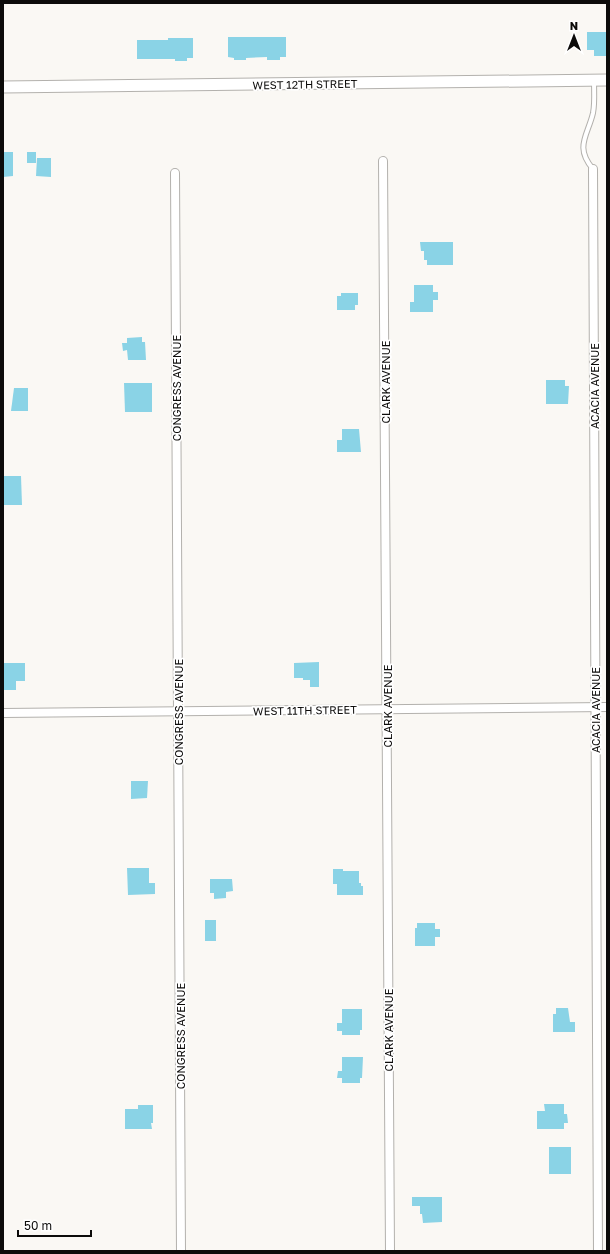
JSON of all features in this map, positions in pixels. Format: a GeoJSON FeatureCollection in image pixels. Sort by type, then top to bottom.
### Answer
{"type":"FeatureCollection","features":[{"type":"Feature","properties":{"kind":"street","name":"WEST 12TH STREET"},"geometry":{"type":"LineString","coordinates":[[3,87],[607,80]]}},
{"type":"Feature","properties":{"kind":"street","name":"CLARK AVENUE"},"geometry":{"type":"LineString","coordinates":[[383,161],[390,1251]]}},
{"type":"Feature","properties":{"kind":"street","name":"ACACIA AVENUE"},"geometry":{"type":"LineString","coordinates":[[592,169],[598,1251]]}},
{"type":"Feature","properties":{"kind":"street","name":"CONGRESS AVENUE"},"geometry":{"type":"LineString","coordinates":[[175,173],[181,1251]]}},
{"type":"Feature","properties":{"kind":"street","name":"WEST 11TH STREET"},"geometry":{"type":"LineString","coordinates":[[3,714],[607,707]]}},
{"type":"Feature","properties":{"kind":"lane"},"geometry":{"type":"LineString","coordinates":[[592,169],[586,161],[583,148],[586,130],[592,115],[594,104],[594,80]]}},
{"type":"Feature","properties":{"kind":"building"},"geometry":{"type":"Polygon","coordinates":[[[587,32],[607,32],[607,56],[594,56],[594,50],[587,50],[587,32]]]}},
{"type":"Feature","properties":{"kind":"building"},"geometry":{"type":"Polygon","coordinates":[[[228,37],[286,37],[286,57],[280,57],[280,60],[267,60],[267,57],[234,60],[234,58],[228,57],[228,37]]]}},
{"type":"Feature","properties":{"kind":"building"},"geometry":{"type":"Polygon","coordinates":[[[168,38],[193,38],[193,58],[187,58],[187,61],[175,61],[175,59],[137,59],[137,40],[168,40],[168,38]]]}},
{"type":"Feature","properties":{"kind":"building"},"geometry":{"type":"Polygon","coordinates":[[[3,152],[13,152],[13,176],[3,177],[3,152]]]}},
{"type":"Feature","properties":{"kind":"building"},"geometry":{"type":"Polygon","coordinates":[[[27,152],[36,152],[36,163],[27,163],[27,152]]]}},
{"type":"Feature","properties":{"kind":"building"},"geometry":{"type":"Polygon","coordinates":[[[37,158],[51,158],[51,177],[36,176],[37,158]]]}},
{"type":"Feature","properties":{"kind":"building"},"geometry":{"type":"Polygon","coordinates":[[[420,242],[453,242],[453,265],[427,265],[427,260],[424,260],[424,251],[421,251],[420,242]]]}},
{"type":"Feature","properties":{"kind":"building"},"geometry":{"type":"Polygon","coordinates":[[[414,285],[433,285],[433,292],[438,292],[438,300],[433,300],[433,312],[410,312],[410,302],[414,302],[414,285]]]}},
{"type":"Feature","properties":{"kind":"building"},"geometry":{"type":"Polygon","coordinates":[[[341,293],[358,293],[358,305],[355,305],[355,310],[337,310],[337,296],[341,296],[341,293]]]}},
{"type":"Feature","properties":{"kind":"building"},"geometry":{"type":"Polygon","coordinates":[[[142,337],[142,342],[145,342],[146,360],[128,360],[127,350],[123,351],[122,343],[127,343],[127,338],[142,337]]]}},
{"type":"Feature","properties":{"kind":"building"},"geometry":{"type":"Polygon","coordinates":[[[546,380],[565,380],[565,386],[569,386],[568,404],[546,404],[546,380]]]}},
{"type":"Feature","properties":{"kind":"building"},"geometry":{"type":"Polygon","coordinates":[[[124,383],[152,383],[152,412],[125,412],[124,383]]]}},
{"type":"Feature","properties":{"kind":"building"},"geometry":{"type":"Polygon","coordinates":[[[14,388],[28,388],[28,411],[11,411],[14,388]]]}},
{"type":"Feature","properties":{"kind":"building"},"geometry":{"type":"Polygon","coordinates":[[[342,429],[359,429],[361,452],[337,452],[337,440],[342,440],[342,429]]]}},
{"type":"Feature","properties":{"kind":"building"},"geometry":{"type":"Polygon","coordinates":[[[3,476],[21,476],[22,505],[3,505],[3,476]]]}},
{"type":"Feature","properties":{"kind":"building"},"geometry":{"type":"Polygon","coordinates":[[[319,662],[319,687],[310,687],[310,680],[294,678],[294,663],[319,662]]]}},
{"type":"Feature","properties":{"kind":"building"},"geometry":{"type":"Polygon","coordinates":[[[3,663],[25,663],[25,681],[16,681],[16,690],[3,690],[3,663]]]}},
{"type":"Feature","properties":{"kind":"building"},"geometry":{"type":"Polygon","coordinates":[[[131,781],[148,781],[147,798],[131,799],[131,781]]]}},
{"type":"Feature","properties":{"kind":"building"},"geometry":{"type":"Polygon","coordinates":[[[127,868],[149,868],[149,883],[155,883],[155,894],[128,895],[127,868]]]}},
{"type":"Feature","properties":{"kind":"building"},"geometry":{"type":"Polygon","coordinates":[[[333,869],[343,869],[343,871],[359,871],[359,883],[363,886],[363,895],[337,895],[337,884],[333,884],[333,869]]]}},
{"type":"Feature","properties":{"kind":"building"},"geometry":{"type":"Polygon","coordinates":[[[210,879],[232,879],[233,891],[226,892],[226,898],[214,899],[214,893],[210,893],[210,879]]]}},
{"type":"Feature","properties":{"kind":"building"},"geometry":{"type":"Polygon","coordinates":[[[205,920],[216,920],[216,941],[205,941],[205,920]]]}},
{"type":"Feature","properties":{"kind":"building"},"geometry":{"type":"Polygon","coordinates":[[[417,923],[435,923],[435,929],[440,929],[440,937],[435,937],[435,946],[415,946],[415,928],[417,928],[417,923]]]}},
{"type":"Feature","properties":{"kind":"building"},"geometry":{"type":"Polygon","coordinates":[[[556,1008],[568,1008],[570,1022],[575,1022],[575,1032],[553,1032],[553,1014],[556,1014],[556,1008]]]}},
{"type":"Feature","properties":{"kind":"building"},"geometry":{"type":"Polygon","coordinates":[[[342,1009],[362,1009],[362,1030],[360,1030],[360,1035],[342,1035],[342,1031],[337,1031],[337,1023],[342,1023],[342,1009]]]}},
{"type":"Feature","properties":{"kind":"building"},"geometry":{"type":"Polygon","coordinates":[[[342,1057],[363,1057],[362,1078],[360,1078],[360,1083],[342,1083],[342,1078],[337,1078],[338,1071],[342,1071],[342,1057]]]}},
{"type":"Feature","properties":{"kind":"building"},"geometry":{"type":"Polygon","coordinates":[[[544,1104],[564,1104],[564,1114],[567,1114],[568,1123],[564,1123],[564,1129],[537,1129],[537,1111],[545,1111],[544,1104]]]}},
{"type":"Feature","properties":{"kind":"building"},"geometry":{"type":"Polygon","coordinates":[[[138,1105],[153,1105],[153,1123],[151,1123],[152,1129],[125,1129],[125,1109],[138,1109],[138,1105]]]}},
{"type":"Feature","properties":{"kind":"building"},"geometry":{"type":"Polygon","coordinates":[[[549,1147],[571,1147],[571,1174],[549,1174],[549,1147]]]}},
{"type":"Feature","properties":{"kind":"building"},"geometry":{"type":"Polygon","coordinates":[[[412,1197],[442,1197],[442,1222],[423,1223],[422,1214],[420,1214],[420,1206],[412,1206],[412,1197]]]}}]}
